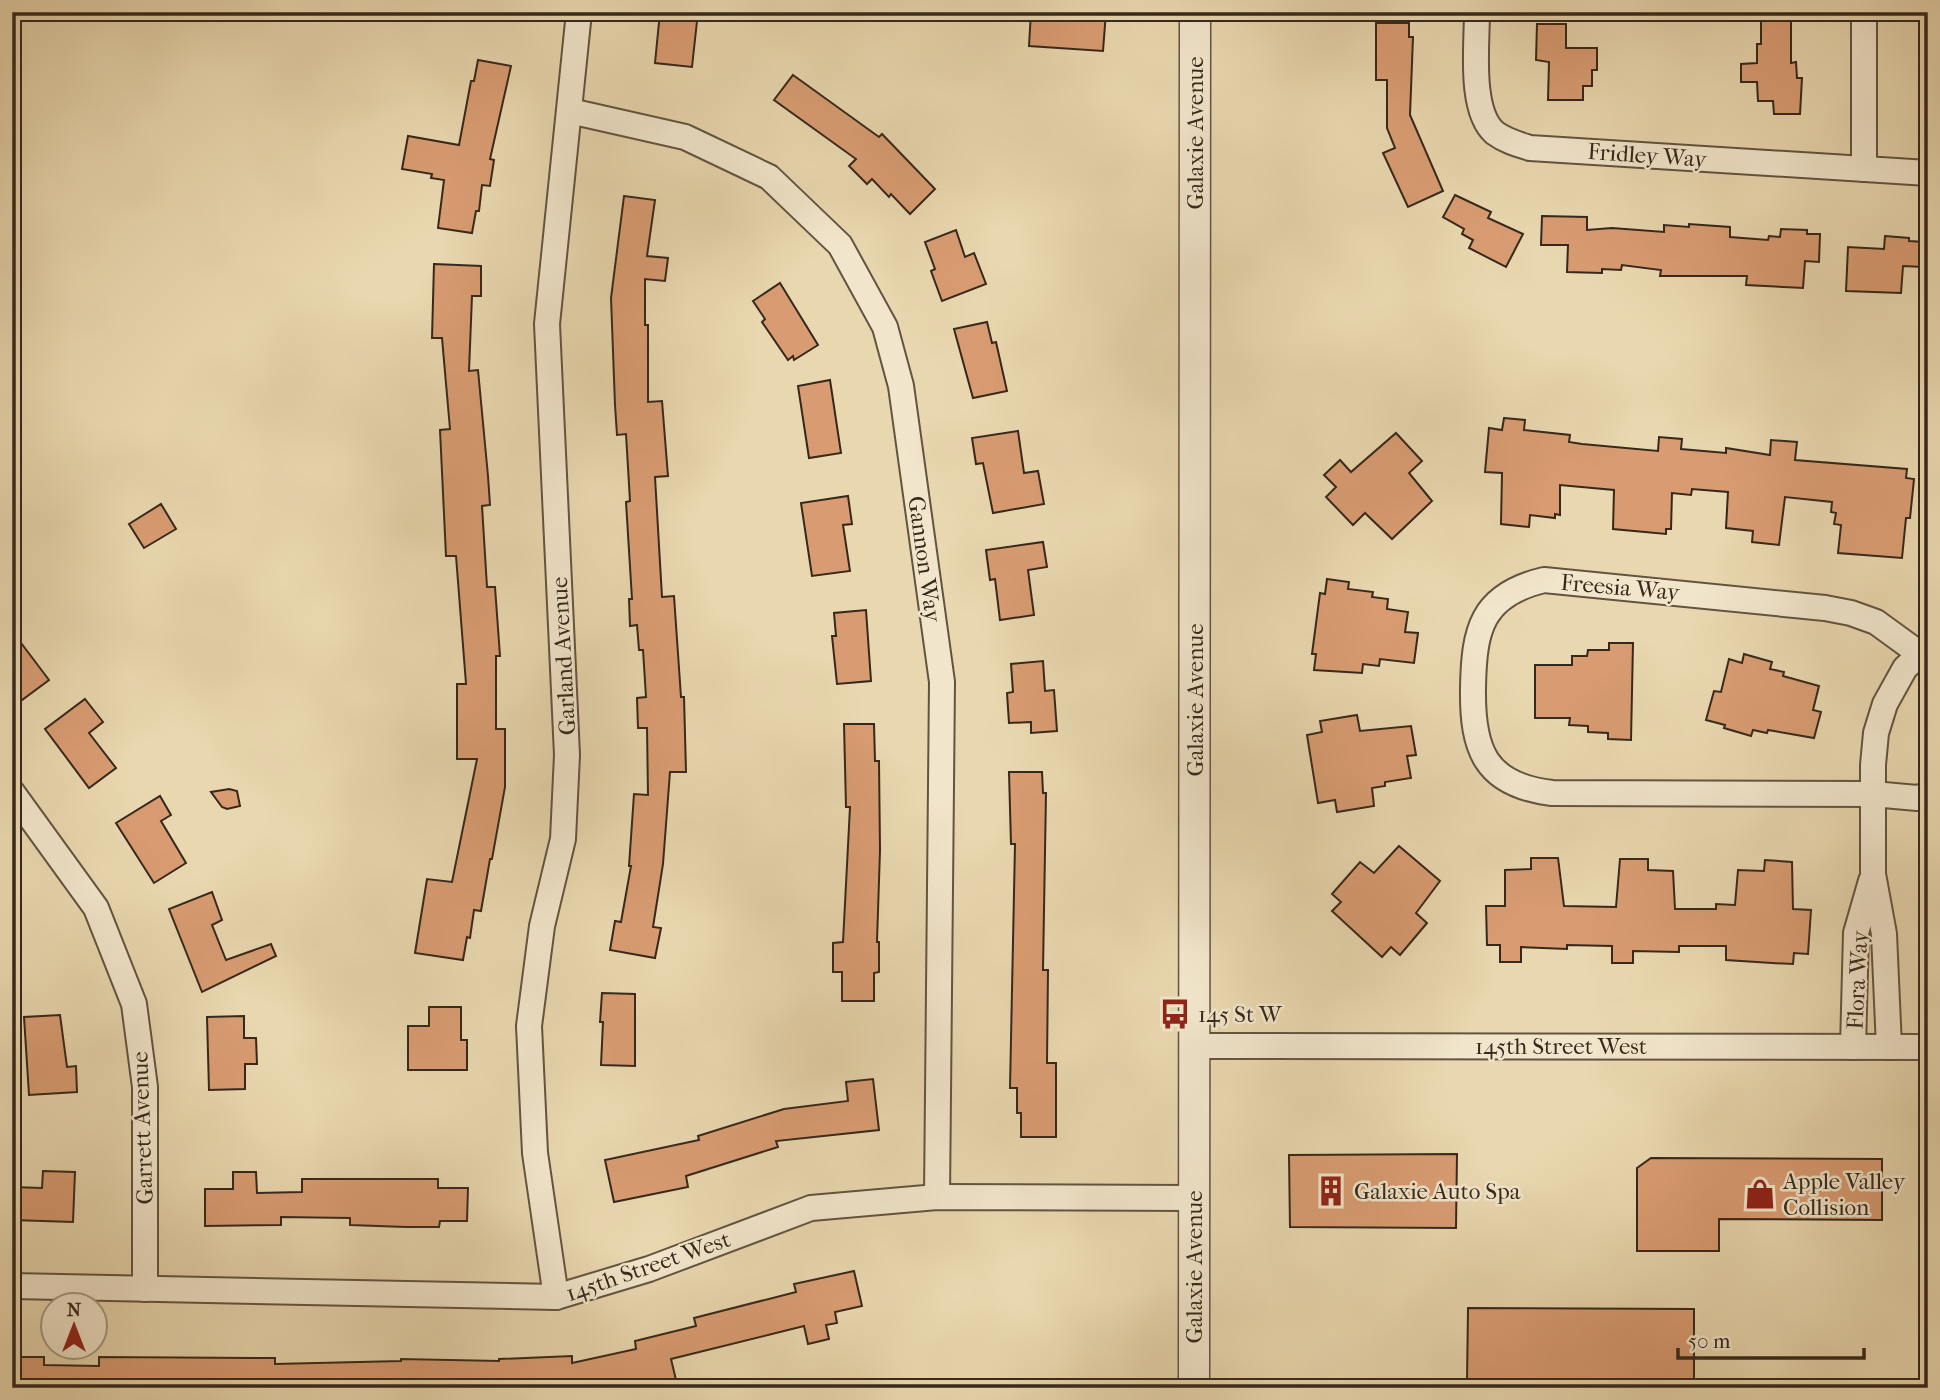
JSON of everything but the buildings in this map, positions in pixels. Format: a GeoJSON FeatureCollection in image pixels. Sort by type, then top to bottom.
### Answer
{"type":"FeatureCollection","features":[{"type":"Feature","properties":{"kind":"street","name":"Garland Avenue"},"geometry":{"type":"LineString","coordinates":[[556,1297],[535,1153],[529,1026],[541,926],[563,839],[567,755],[547,324],[579,12]]}},
{"type":"Feature","properties":{"kind":"street","name":"Galaxie Avenue"},"geometry":{"type":"LineString","coordinates":[[1194,1388],[1195,12]]}},
{"type":"Feature","properties":{"kind":"street","name":"Fridley Way"},"geometry":{"type":"LineString","coordinates":[[1477,12],[1477,90],[1481,113],[1493,131],[1510,142],[1530,148],[1928,173]]}},
{"type":"Feature","properties":{"kind":"street"},"geometry":{"type":"LineString","coordinates":[[1864,12],[1864,169]]}},
{"type":"Feature","properties":{"kind":"street","name":"Gannon Way"},"geometry":{"type":"LineString","coordinates":[[570,111],[685,137],[769,177],[840,246],[886,327],[901,386],[942,682],[937,1197]]}},
{"type":"Feature","properties":{"kind":"street","name":"Freesia Way"},"geometry":{"type":"LineString","coordinates":[[1872,794],[1552,793],[1521,788],[1507,781],[1486,758],[1474,729],[1474,657],[1481,625],[1500,599],[1513,590],[1544,580],[1561,580],[1838,610],[1876,622],[1918,656]]}},
{"type":"Feature","properties":{"kind":"street"},"geometry":{"type":"LineString","coordinates":[[1918,656],[1928,679]]}},
{"type":"Feature","properties":{"kind":"street","name":"Flora Way"},"geometry":{"type":"LineString","coordinates":[[1889,1047],[1884,934],[1873,874],[1872,794],[1876,733],[1885,704],[1918,656]]}},
{"type":"Feature","properties":{"kind":"street","name":"Garrett Avenue"},"geometry":{"type":"LineString","coordinates":[[12,792],[21,819],[96,908],[134,1004],[145,1087],[145,1289]]}},
{"type":"Feature","properties":{"kind":"street"},"geometry":{"type":"LineString","coordinates":[[1872,794],[1917,798],[1928,795]]}},
{"type":"Feature","properties":{"kind":"street","name":"Flora Way"},"geometry":{"type":"LineString","coordinates":[[1853,1047],[1856,933],[1873,874]]}},
{"type":"Feature","properties":{"kind":"street","name":"145th Street West"},"geometry":{"type":"LineString","coordinates":[[1194,1046],[1928,1047]]}},
{"type":"Feature","properties":{"kind":"street","name":"145th Street West"},"geometry":{"type":"LineString","coordinates":[[12,1286],[556,1297],[649,1269],[811,1208],[937,1197],[1194,1198]]}},
{"type":"Feature","properties":{"kind":"place","name":"145 St W"},"geometry":{"type":"Point","coordinates":[1175,1014]}},
{"type":"Feature","properties":{"kind":"place","name":"Galaxie Auto Spa"},"geometry":{"type":"Point","coordinates":[1331,1191]}},
{"type":"Feature","properties":{"kind":"place","name":"Apple Valley Collision"},"geometry":{"type":"Point","coordinates":[1760,1194]}}]}
